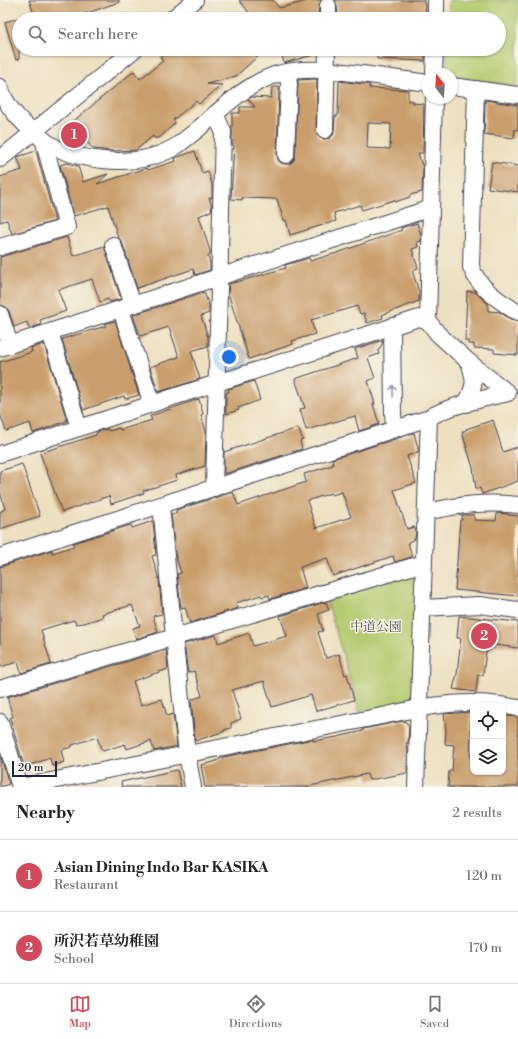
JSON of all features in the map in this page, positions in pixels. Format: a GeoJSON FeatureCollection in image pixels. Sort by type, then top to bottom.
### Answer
{"type":"FeatureCollection","features":[{"type":"Feature","properties":{"kind":"street"},"geometry":{"type":"LineString","coordinates":[[180,12],[195,0]]}},
{"type":"Feature","properties":{"kind":"street"},"geometry":{"type":"LineString","coordinates":[[436,0],[436,12]]}},
{"type":"Feature","properties":{"kind":"street"},"geometry":{"type":"LineString","coordinates":[[0,159],[38,136],[127,56]]}},
{"type":"Feature","properties":{"kind":"street"},"geometry":{"type":"LineString","coordinates":[[325,130],[327,56]]}},
{"type":"Feature","properties":{"kind":"street"},"geometry":{"type":"LineString","coordinates":[[434,68],[435,56]]}},
{"type":"Feature","properties":{"kind":"street"},"geometry":{"type":"LineString","coordinates":[[0,87],[2,95],[13,112],[38,136],[55,147],[73,155],[119,162],[140,160],[157,155],[176,146],[252,86],[263,80],[287,72],[327,70],[422,81]]}},
{"type":"Feature","properties":{"kind":"street"},"geometry":{"type":"LineString","coordinates":[[286,156],[289,84],[287,72]]}},
{"type":"Feature","properties":{"kind":"street"},"geometry":{"type":"LineString","coordinates":[[458,87],[518,95]]}},
{"type":"Feature","properties":{"kind":"street"},"geometry":{"type":"LineString","coordinates":[[476,89],[471,268],[474,277],[495,297],[518,312]]}},
{"type":"Feature","properties":{"kind":"street"},"geometry":{"type":"LineString","coordinates":[[428,321],[434,104]]}},
{"type":"Feature","properties":{"kind":"street"},"geometry":{"type":"LineString","coordinates":[[214,488],[223,131],[215,114]]}},
{"type":"Feature","properties":{"kind":"street"},"geometry":{"type":"LineString","coordinates":[[0,247],[67,227],[38,136]]}},
{"type":"Feature","properties":{"kind":"street"},"geometry":{"type":"LineString","coordinates":[[0,314],[5,346],[431,208]]}},
{"type":"Feature","properties":{"kind":"street"},"geometry":{"type":"LineString","coordinates":[[113,245],[152,404]]}},
{"type":"Feature","properties":{"kind":"street"},"geometry":{"type":"LineString","coordinates":[[1,449],[79,428],[418,318],[428,321],[438,334],[469,362],[513,394]]}},
{"type":"Feature","properties":{"kind":"street"},"geometry":{"type":"LineString","coordinates":[[392,326],[394,430]]}},
{"type":"Feature","properties":{"kind":"street"},"geometry":{"type":"LineString","coordinates":[[50,332],[79,428]]}},
{"type":"Feature","properties":{"kind":"street"},"geometry":{"type":"LineString","coordinates":[[466,404],[473,390],[475,377],[469,362]]}},
{"type":"Feature","properties":{"kind":"street"},"geometry":{"type":"LineString","coordinates":[[0,557],[394,430],[466,404],[513,394]]}},
{"type":"Feature","properties":{"kind":"street"},"geometry":{"type":"LineString","coordinates":[[413,786],[419,707],[429,418]]}},
{"type":"Feature","properties":{"kind":"street"},"geometry":{"type":"LineString","coordinates":[[426,512],[464,504],[495,502],[518,505]]}},
{"type":"Feature","properties":{"kind":"street"},"geometry":{"type":"LineString","coordinates":[[162,506],[187,754],[193,787]]}},
{"type":"Feature","properties":{"kind":"street"},"geometry":{"type":"LineString","coordinates":[[0,689],[174,636],[424,563]]}},
{"type":"Feature","properties":{"kind":"street"},"geometry":{"type":"LineString","coordinates":[[423,608],[479,605],[518,610]]}},
{"type":"Feature","properties":{"kind":"street"},"geometry":{"type":"LineString","coordinates":[[0,722],[20,787],[388,715],[419,707],[460,702],[480,702],[518,708]]}},
{"type":"Feature","properties":{"kind":"green space"},"geometry":{"type":"Polygon","coordinates":[[[449,0],[518,0],[518,86],[458,78],[458,68],[446,68],[447,56],[506,56],[506,12],[448,12],[449,0]]]}},
{"type":"Feature","properties":{"kind":"green space","name":"中道公園"},"geometry":{"type":"Polygon","coordinates":[[[412,573],[418,577],[414,698],[411,703],[360,713],[326,598],[412,573]]]}},
{"type":"Feature","properties":{"kind":"building"},"geometry":{"type":"Polygon","coordinates":[[[29,0],[119,0],[119,2],[90,12],[33,12],[29,0]]]}},
{"type":"Feature","properties":{"kind":"building"},"geometry":{"type":"Polygon","coordinates":[[[239,0],[273,0],[279,8],[307,0],[321,0],[319,12],[249,12],[239,0]]]}},
{"type":"Feature","properties":{"kind":"building"},"geometry":{"type":"Polygon","coordinates":[[[335,0],[424,0],[424,4],[426,4],[425,12],[337,12],[335,0]]]}},
{"type":"Feature","properties":{"kind":"building"},"geometry":{"type":"Polygon","coordinates":[[[12,20],[12,46],[5,22],[12,20]]]}},
{"type":"Feature","properties":{"kind":"building"},"geometry":{"type":"Polygon","coordinates":[[[15,56],[19,56],[19,59],[16,60],[15,56]]]}},
{"type":"Feature","properties":{"kind":"building"},"geometry":{"type":"Polygon","coordinates":[[[258,56],[236,76],[207,84],[222,85],[199,104],[196,101],[173,120],[175,123],[159,138],[154,138],[153,136],[136,150],[113,151],[93,149],[71,123],[134,71],[140,79],[163,61],[160,57],[258,56]]]}},
{"type":"Feature","properties":{"kind":"building"},"geometry":{"type":"Polygon","coordinates":[[[282,56],[310,56],[284,63],[282,56]]]}},
{"type":"Feature","properties":{"kind":"building"},"geometry":{"type":"Polygon","coordinates":[[[377,56],[425,56],[425,61],[377,59],[377,56]]]}},
{"type":"Feature","properties":{"kind":"building"},"geometry":{"type":"Polygon","coordinates":[[[317,79],[316,130],[317,135],[324,139],[330,138],[333,135],[335,116],[338,116],[339,81],[370,85],[369,88],[408,90],[408,101],[424,104],[423,153],[418,153],[423,168],[422,192],[410,195],[410,197],[395,202],[394,200],[362,210],[360,205],[334,213],[336,221],[290,235],[286,220],[284,221],[277,199],[231,199],[234,145],[232,145],[232,113],[240,113],[240,107],[255,107],[248,99],[251,97],[271,98],[272,87],[279,87],[278,160],[281,163],[290,164],[294,160],[298,80],[317,79]],[[368,123],[367,148],[390,149],[391,124],[368,123]]]}},
{"type":"Feature","properties":{"kind":"building"},"geometry":{"type":"Polygon","coordinates":[[[485,100],[518,105],[518,130],[515,129],[514,138],[484,134],[485,100]]]}},
{"type":"Feature","properties":{"kind":"building"},"geometry":{"type":"Polygon","coordinates":[[[36,151],[55,221],[12,234],[7,220],[0,222],[0,177],[22,170],[17,157],[36,151]]]}},
{"type":"Feature","properties":{"kind":"building"},"geometry":{"type":"Polygon","coordinates":[[[195,151],[202,173],[208,171],[212,185],[212,198],[209,198],[212,206],[211,211],[199,216],[210,251],[210,255],[208,256],[210,270],[195,275],[193,269],[137,288],[108,206],[74,216],[60,165],[67,163],[78,166],[83,182],[108,174],[97,184],[147,168],[148,170],[176,161],[175,158],[195,151]]]}},
{"type":"Feature","properties":{"kind":"building"},"geometry":{"type":"Polygon","coordinates":[[[492,162],[518,166],[518,192],[488,188],[492,162]]]}},
{"type":"Feature","properties":{"kind":"building"},"geometry":{"type":"Polygon","coordinates":[[[417,223],[421,235],[421,241],[417,242],[418,247],[412,249],[418,268],[412,270],[419,292],[419,301],[382,315],[383,318],[367,323],[364,313],[360,314],[357,306],[311,320],[315,334],[292,341],[293,344],[249,359],[228,293],[229,284],[286,268],[285,265],[309,258],[310,261],[337,253],[402,230],[401,228],[417,223]]]}},
{"type":"Feature","properties":{"kind":"building"},"geometry":{"type":"Polygon","coordinates":[[[67,237],[73,256],[104,246],[121,299],[110,302],[108,299],[100,302],[92,279],[58,290],[66,311],[40,320],[41,325],[29,328],[27,322],[14,327],[9,311],[6,307],[0,305],[0,257],[67,237]]]}},
{"type":"Feature","properties":{"kind":"building"},"geometry":{"type":"Polygon","coordinates":[[[467,291],[475,292],[488,304],[488,311],[500,312],[510,319],[518,321],[518,355],[494,353],[494,349],[474,348],[474,344],[468,344],[468,341],[465,341],[467,291]]]}},
{"type":"Feature","properties":{"kind":"building"},"geometry":{"type":"Polygon","coordinates":[[[204,292],[209,306],[209,313],[201,316],[208,337],[208,346],[191,351],[200,379],[158,392],[150,367],[179,357],[169,327],[140,336],[133,315],[204,292]]]}},
{"type":"Feature","properties":{"kind":"building"},"geometry":{"type":"Polygon","coordinates":[[[115,321],[139,395],[125,399],[124,396],[83,410],[62,339],[106,326],[105,324],[115,321]]]}},
{"type":"Feature","properties":{"kind":"building"},"geometry":{"type":"Polygon","coordinates":[[[383,340],[378,351],[379,354],[368,358],[375,378],[368,381],[379,424],[359,431],[355,416],[306,430],[300,409],[305,408],[295,379],[358,358],[355,349],[383,340]]]}},
{"type":"Feature","properties":{"kind":"building"},"geometry":{"type":"Polygon","coordinates":[[[44,344],[67,421],[33,433],[30,423],[6,431],[0,414],[0,362],[32,352],[31,348],[44,344]]]}},
{"type":"Feature","properties":{"kind":"building"},"geometry":{"type":"Polygon","coordinates":[[[254,381],[260,400],[238,408],[239,410],[226,414],[226,393],[229,392],[228,389],[254,381]]]}},
{"type":"Feature","properties":{"kind":"building"},"geometry":{"type":"Polygon","coordinates":[[[199,399],[203,414],[201,415],[206,432],[205,466],[176,475],[177,480],[143,491],[144,493],[111,504],[109,496],[62,512],[40,453],[96,435],[96,433],[100,431],[108,429],[109,431],[119,428],[120,430],[152,420],[150,416],[199,399]]]}},
{"type":"Feature","properties":{"kind":"building"},"geometry":{"type":"Polygon","coordinates":[[[493,420],[503,452],[518,447],[518,481],[482,494],[480,488],[476,489],[473,468],[462,432],[466,429],[493,420]]]}},
{"type":"Feature","properties":{"kind":"building"},"geometry":{"type":"Polygon","coordinates":[[[298,428],[303,440],[300,441],[302,449],[224,474],[224,452],[298,428]]]}},
{"type":"Feature","properties":{"kind":"building"},"geometry":{"type":"Polygon","coordinates":[[[414,433],[418,452],[407,456],[416,483],[394,490],[407,529],[414,527],[416,531],[415,539],[408,542],[412,557],[395,562],[393,556],[333,576],[327,558],[300,567],[306,588],[270,599],[269,595],[262,597],[261,595],[236,603],[238,608],[190,623],[185,607],[181,608],[177,574],[181,573],[175,554],[171,515],[177,513],[176,510],[233,492],[238,505],[306,482],[304,474],[333,465],[332,459],[414,433]],[[342,492],[332,495],[331,493],[307,501],[316,528],[351,517],[342,492]]]}},
{"type":"Feature","properties":{"kind":"building"},"geometry":{"type":"Polygon","coordinates":[[[22,464],[40,516],[0,529],[0,512],[5,509],[0,492],[0,471],[22,464]]]}},
{"type":"Feature","properties":{"kind":"building"},"geometry":{"type":"Polygon","coordinates":[[[497,513],[518,516],[518,596],[455,590],[460,520],[462,520],[462,515],[474,515],[474,520],[496,521],[497,513]]]}},
{"type":"Feature","properties":{"kind":"building"},"geometry":{"type":"Polygon","coordinates":[[[153,521],[156,555],[152,556],[159,580],[162,614],[153,616],[158,632],[136,639],[133,628],[140,626],[132,605],[102,614],[103,617],[84,623],[76,624],[74,620],[41,630],[51,664],[21,673],[18,662],[0,667],[0,567],[52,550],[52,553],[74,546],[73,543],[131,525],[132,528],[153,521]]]}},
{"type":"Feature","properties":{"kind":"building"},"geometry":{"type":"Polygon","coordinates":[[[326,602],[329,610],[318,614],[323,631],[318,632],[326,658],[339,654],[345,675],[347,674],[354,700],[316,711],[311,695],[272,707],[264,681],[232,690],[241,719],[231,723],[231,728],[224,730],[225,731],[195,741],[191,700],[202,696],[194,671],[188,673],[184,644],[216,635],[218,643],[249,633],[253,646],[287,636],[280,616],[326,602]]]}},
{"type":"Feature","properties":{"kind":"building"},"geometry":{"type":"Polygon","coordinates":[[[459,616],[518,622],[518,648],[495,645],[486,652],[483,675],[478,675],[476,692],[453,689],[457,674],[461,638],[457,638],[459,616]]]}},
{"type":"Feature","properties":{"kind":"building"},"geometry":{"type":"Polygon","coordinates":[[[166,650],[168,669],[133,681],[141,705],[162,699],[167,716],[173,714],[177,746],[154,751],[151,741],[127,749],[125,744],[103,751],[97,737],[61,750],[64,762],[52,766],[50,758],[24,767],[10,718],[13,717],[7,697],[166,650]]]}},
{"type":"Feature","properties":{"kind":"building"},"geometry":{"type":"Polygon","coordinates":[[[470,712],[470,775],[506,775],[506,716],[518,717],[518,787],[448,787],[449,771],[452,771],[454,745],[445,744],[446,730],[444,714],[470,712]]]}},
{"type":"Feature","properties":{"kind":"building"},"geometry":{"type":"Polygon","coordinates":[[[402,721],[406,722],[409,726],[408,743],[406,743],[408,750],[407,773],[369,780],[367,774],[305,787],[205,787],[201,765],[214,762],[224,757],[313,739],[313,741],[337,737],[363,731],[363,729],[402,721]]]}},
{"type":"Feature","properties":{"kind":"building"},"geometry":{"type":"Polygon","coordinates":[[[0,754],[9,784],[0,787],[0,754]]]}},
{"type":"Feature","properties":{"kind":"building"},"geometry":{"type":"Polygon","coordinates":[[[177,770],[181,787],[122,787],[121,782],[177,770]]]}},
{"type":"Feature","properties":{"kind":"place","name":"Asian Dining Indo Bar KASIKA"},"geometry":{"type":"Point","coordinates":[74,135]}},
{"type":"Feature","properties":{"kind":"place","name":"所沢若草幼稚園"},"geometry":{"type":"Point","coordinates":[484,636]}}]}
